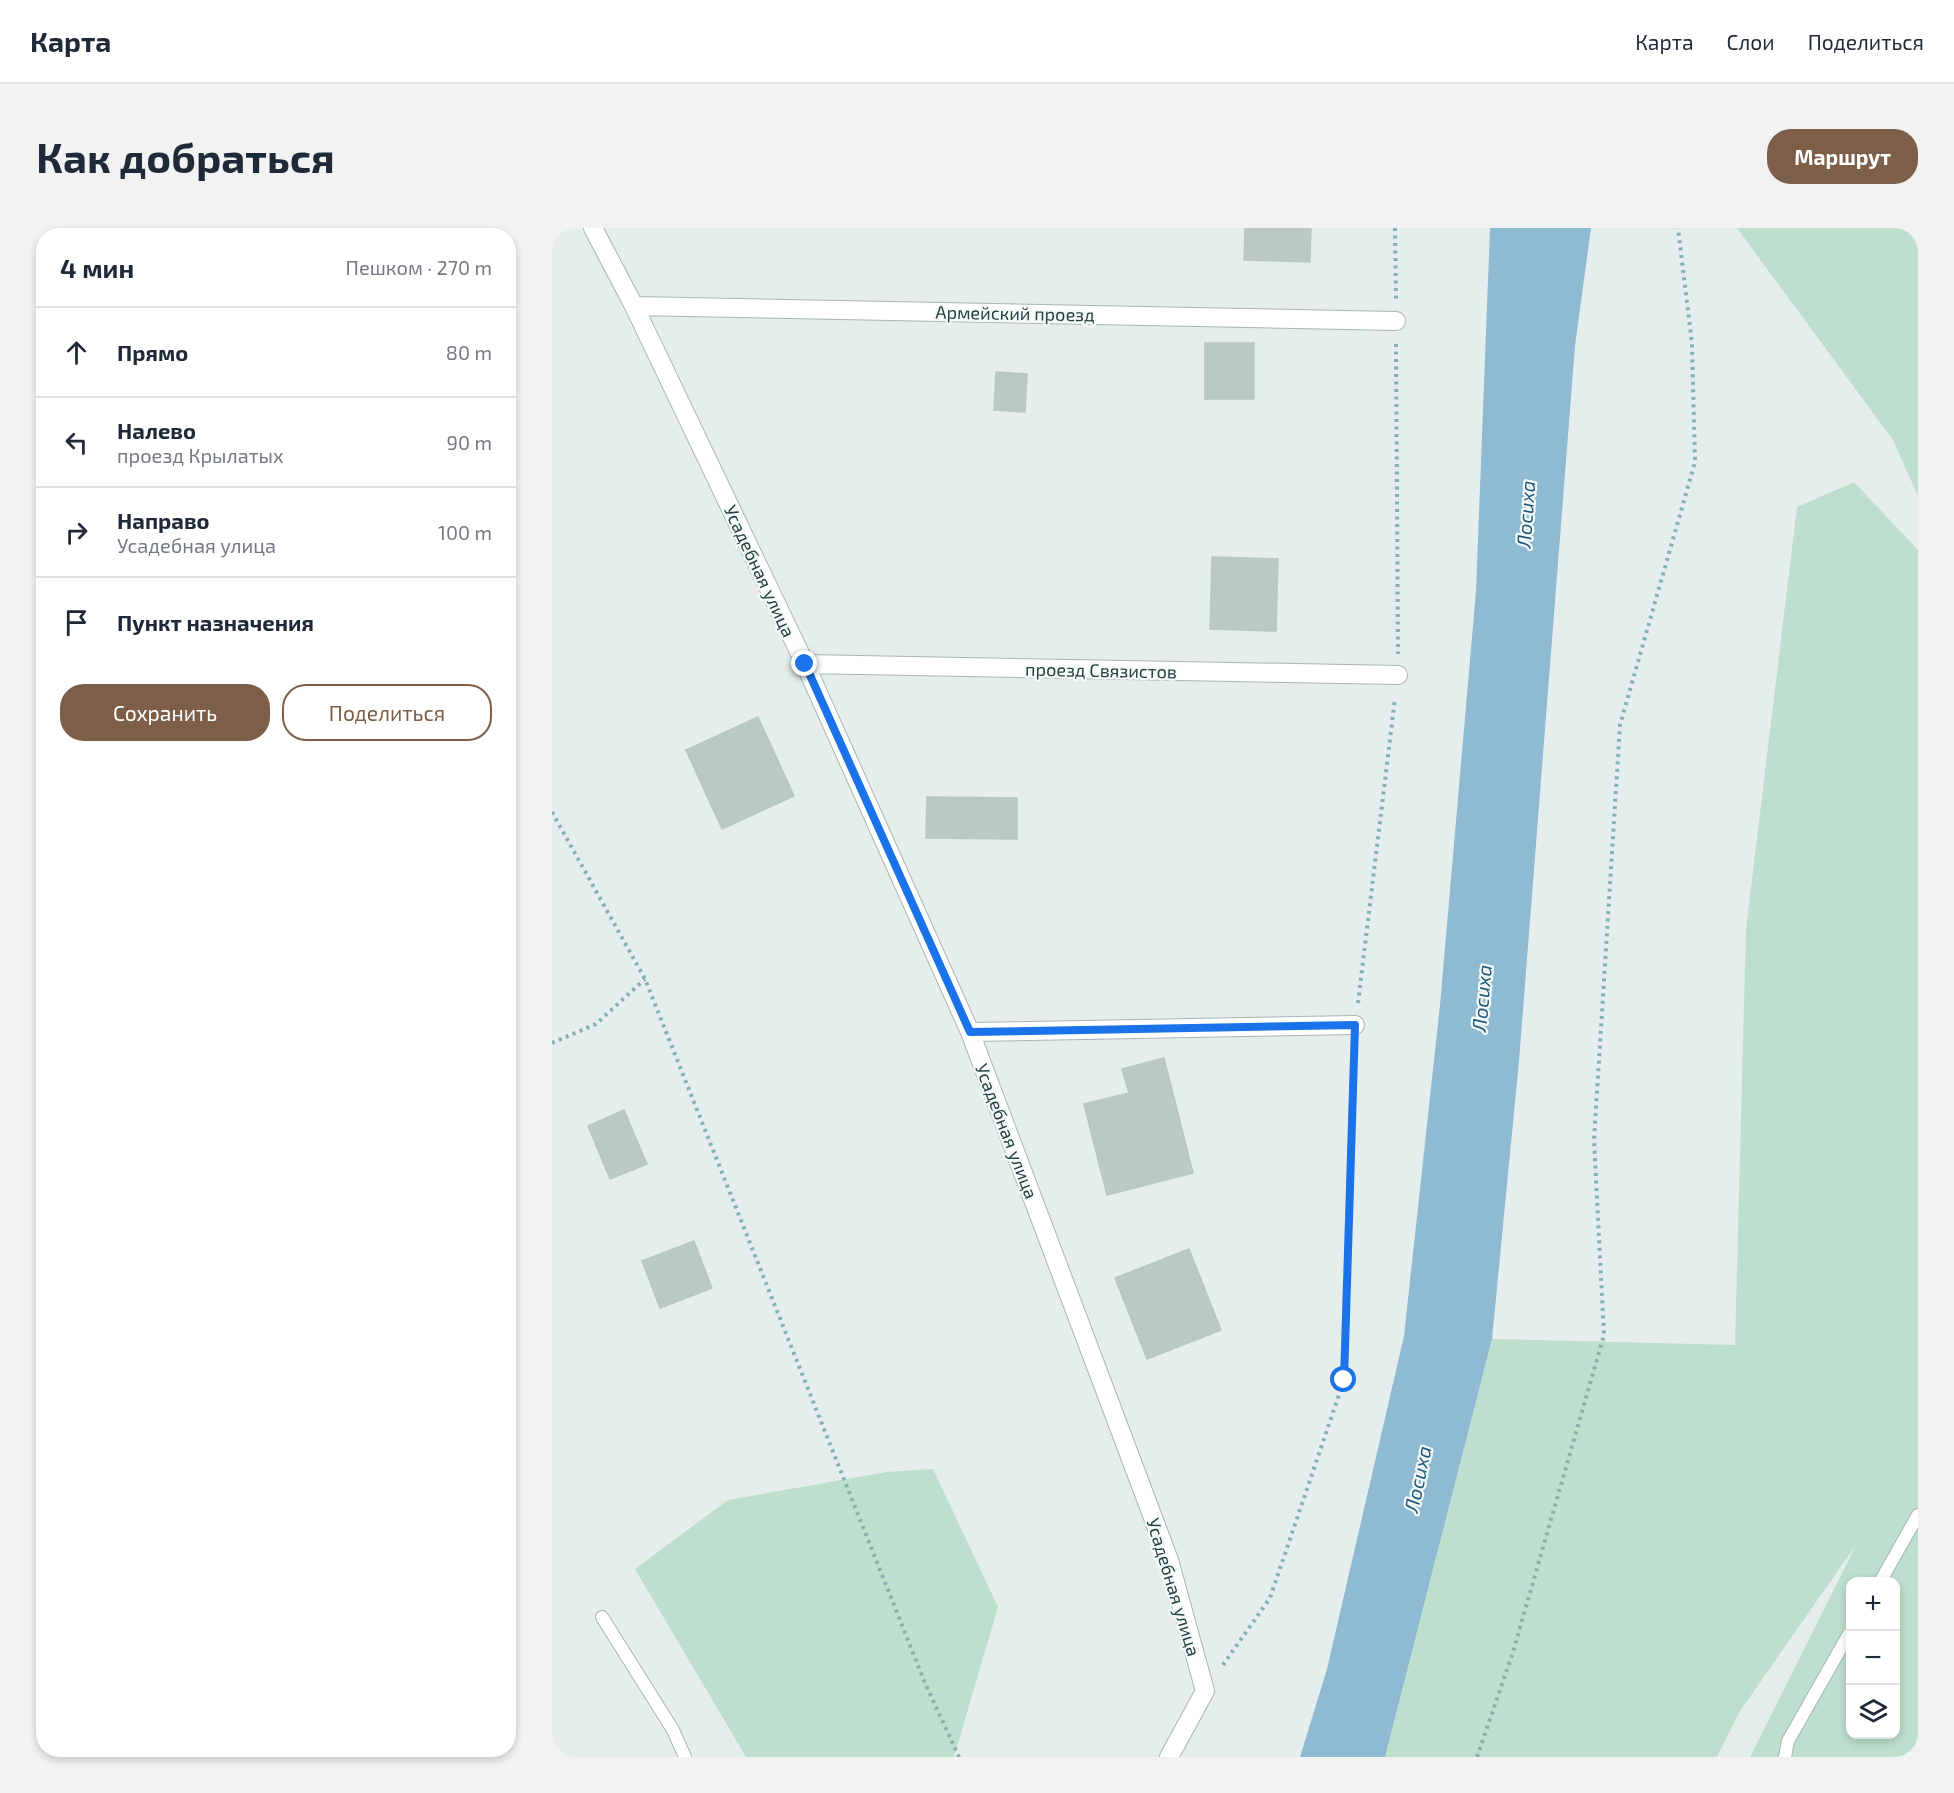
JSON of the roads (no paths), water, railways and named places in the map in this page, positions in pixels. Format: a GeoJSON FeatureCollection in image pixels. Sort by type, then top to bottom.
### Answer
{"type":"FeatureCollection","features":[{"type":"Feature","properties":{"kind":"street","name":"Усадебная улица"},"geometry":{"type":"LineString","coordinates":[[593,228],[634,306],[805,664],[970,1032],[1169,1560],[1205,1691],[1169,1757]]}},
{"type":"Feature","properties":{"kind":"street","name":"Армейский проезд"},"geometry":{"type":"LineString","coordinates":[[634,306],[1396,321]]}},
{"type":"Feature","properties":{"kind":"street","name":"проезд Связистов"},"geometry":{"type":"LineString","coordinates":[[805,664],[1398,675]]}},
{"type":"Feature","properties":{"kind":"street"},"geometry":{"type":"LineString","coordinates":[[970,1032],[1355,1025]]}},
{"type":"Feature","properties":{"kind":"lane"},"geometry":{"type":"LineString","coordinates":[[1882,1577],[1918,1515]]}},
{"type":"Feature","properties":{"kind":"lane"},"geometry":{"type":"LineString","coordinates":[[602,1617],[673,1730],[685,1757]]}},
{"type":"Feature","properties":{"kind":"lane"},"geometry":{"type":"LineString","coordinates":[[1785,1757],[1788,1741],[1846,1641]]}},
{"type":"Feature","properties":{"kind":"water","name":"Лосиха"},"geometry":{"type":"Polygon","coordinates":[[[1490,228],[1591,228],[1575,346],[1519,1061],[1492,1339],[1385,1757],[1300,1757],[1327,1669],[1404,1336],[1440,1005],[1476,591],[1490,228]]]}}]}
